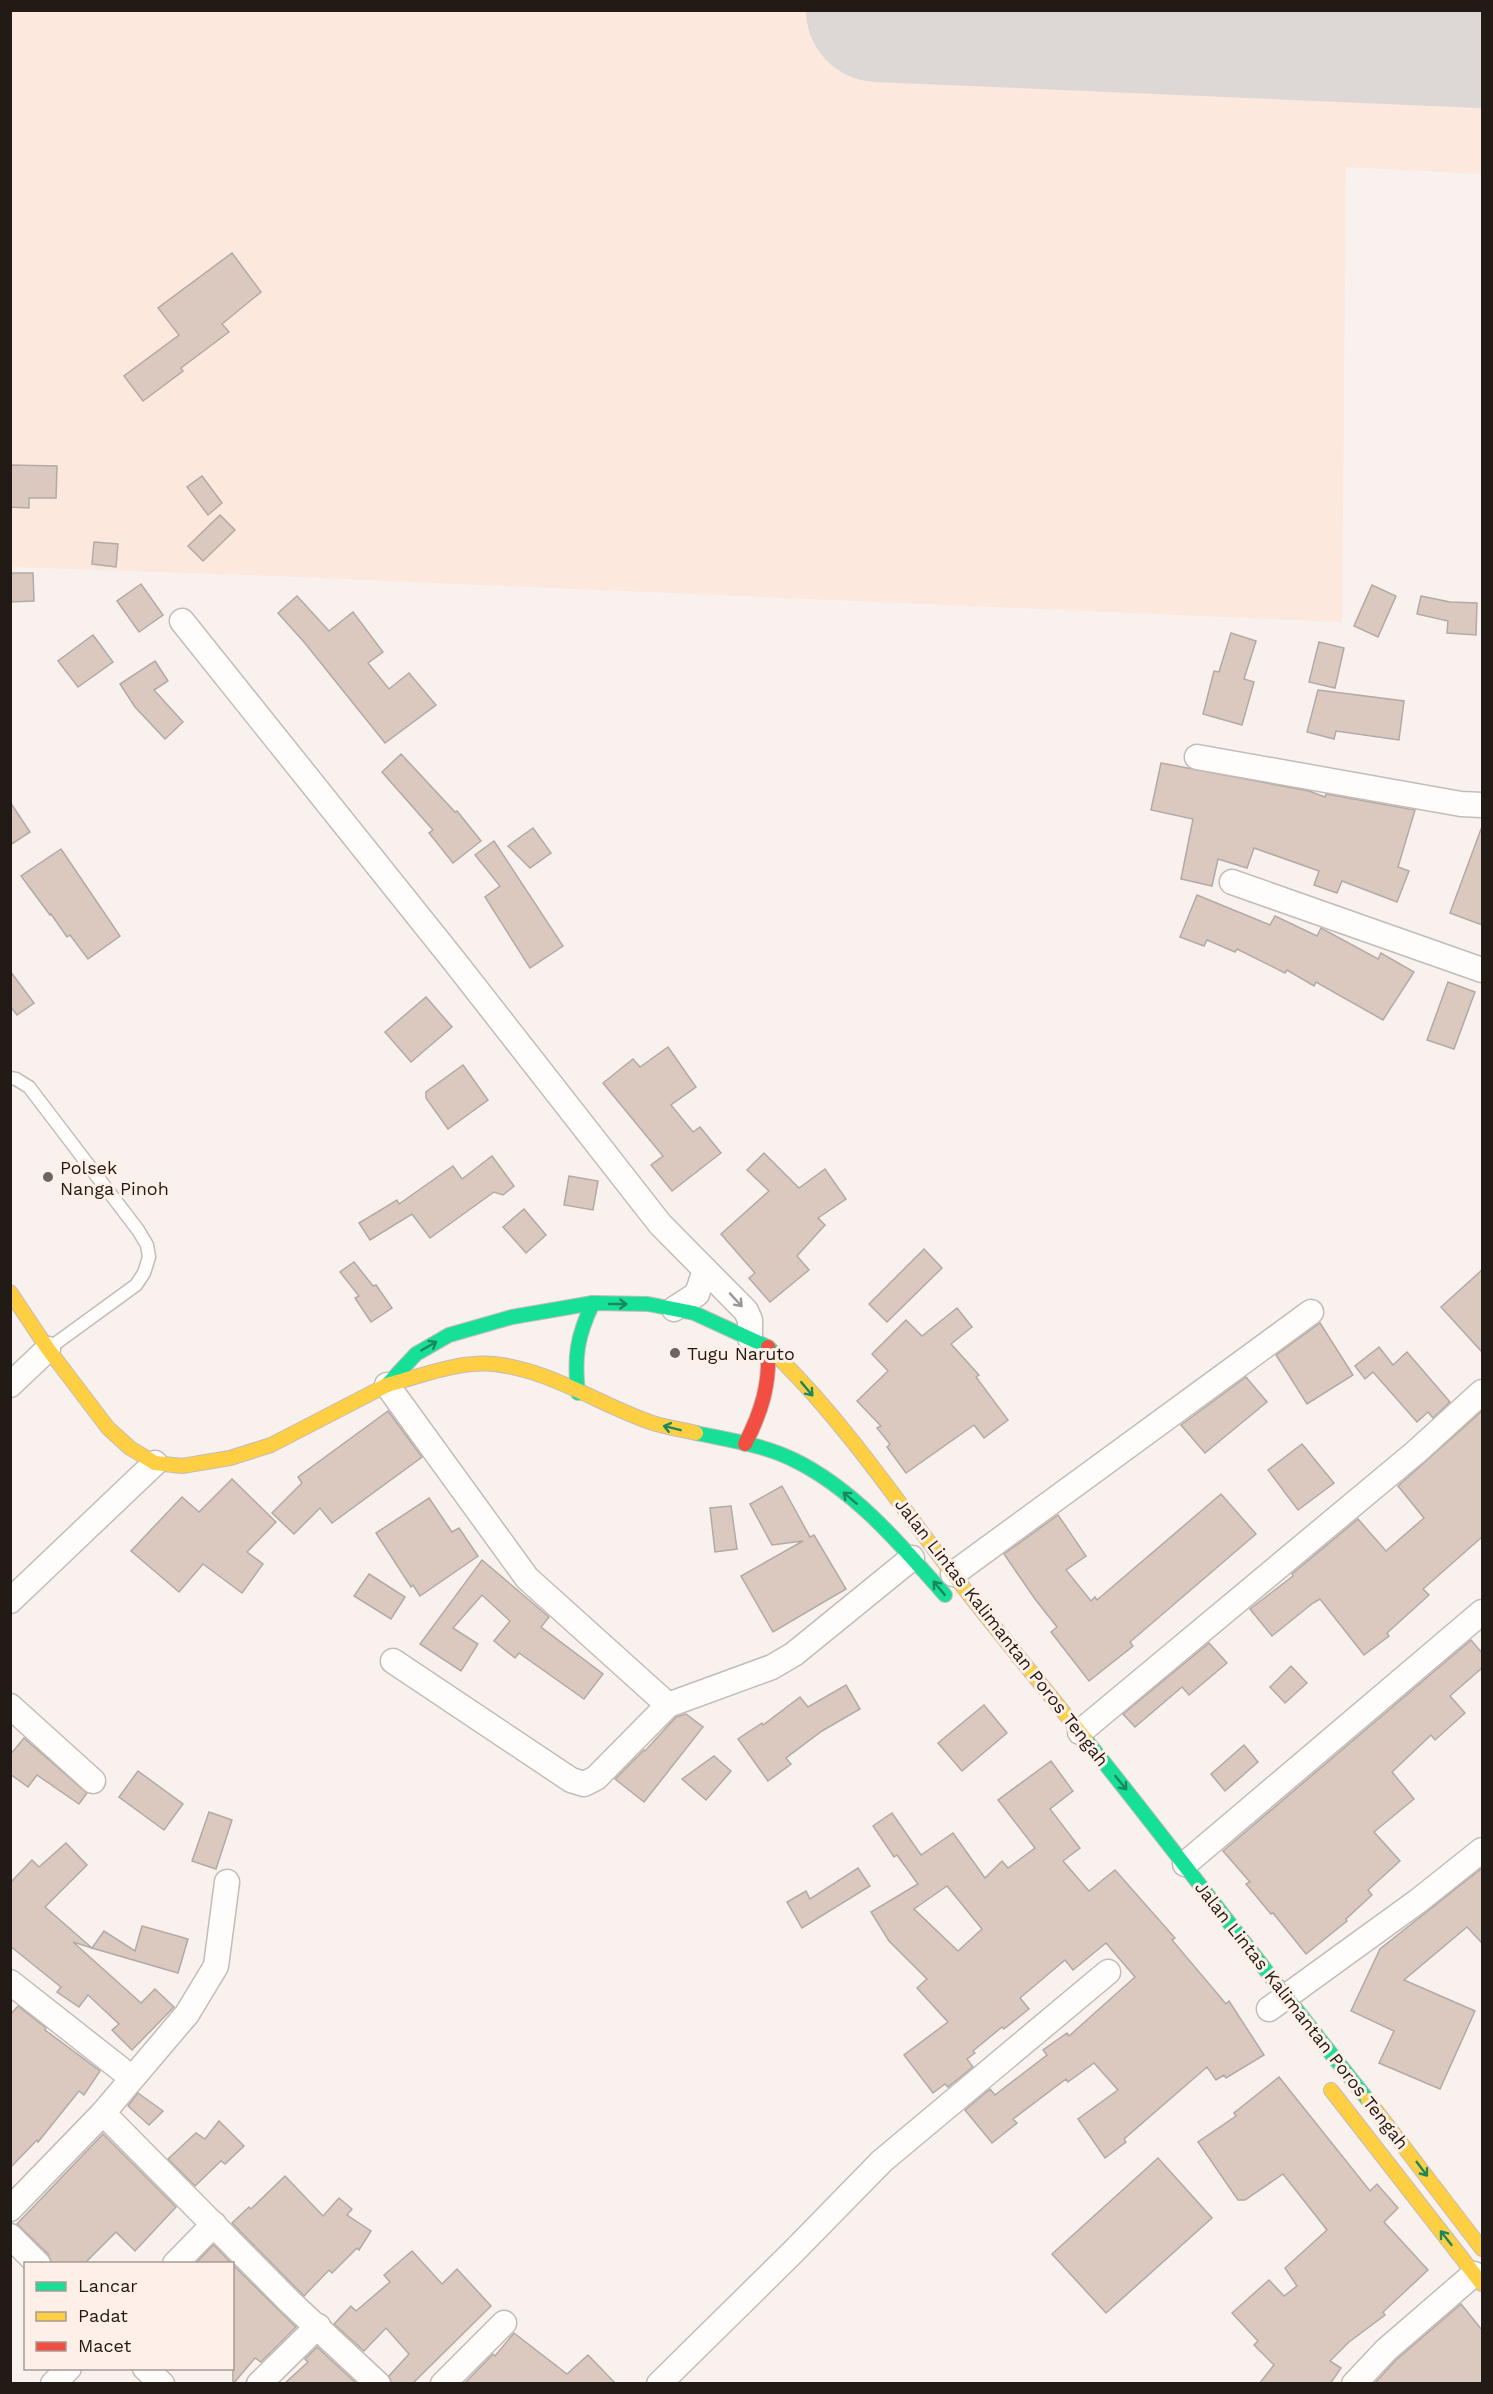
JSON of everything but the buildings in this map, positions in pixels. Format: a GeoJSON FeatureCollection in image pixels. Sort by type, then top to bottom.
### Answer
{"type":"FeatureCollection","features":[{"type":"Feature","properties":{"kind":"main road","name":"Jalan Lintas Kalimantan Poros Tengah"},"geometry":{"type":"LineString","coordinates":[[10,1292],[48,1349],[108,1428],[130,1448],[155,1463],[182,1466],[230,1458],[271,1445],[387,1385],[460,1365],[493,1364],[525,1370],[555,1381],[649,1422],[745,1444],[793,1459],[827,1478],[894,1537],[956,1608]]}},
{"type":"Feature","properties":{"kind":"main road","name":"Jalan Lintas Kalimantan Poros Tengah"},"geometry":{"type":"LineString","coordinates":[[387,1385],[417,1354],[449,1335],[512,1317],[593,1303],[648,1304],[694,1313],[759,1342],[792,1371],[837,1424],[916,1523],[953,1574],[1185,1864],[1273,2006],[1412,2156],[1482,2249]]}},
{"type":"Feature","properties":{"kind":"main road"},"geometry":{"type":"LineString","coordinates":[[578,1392],[574,1357],[576,1344],[580,1328],[593,1303]]}},
{"type":"Feature","properties":{"kind":"main road"},"geometry":{"type":"LineString","coordinates":[[745,1444],[762,1413],[768,1396],[759,1342]]}},
{"type":"Feature","properties":{"kind":"main road","name":"Jalan Lintas Kalimantan Poros Tengah"},"geometry":{"type":"LineString","coordinates":[[1325,2082],[1478,2279]]}},
{"type":"Feature","properties":{"kind":"street"},"geometry":{"type":"LineString","coordinates":[[182,621],[455,962],[660,1224],[746,1311],[759,1342]]}},
{"type":"Feature","properties":{"kind":"street"},"geometry":{"type":"LineString","coordinates":[[1197,757],[1461,804],[1482,805]]}},
{"type":"Feature","properties":{"kind":"street"},"geometry":{"type":"LineString","coordinates":[[1232,882],[1482,970]]}},
{"type":"Feature","properties":{"kind":"street"},"geometry":{"type":"LineString","coordinates":[[674,1309],[697,1293],[705,1270]]}},
{"type":"Feature","properties":{"kind":"street"},"geometry":{"type":"LineString","coordinates":[[953,1574],[1311,1312]]}},
{"type":"Feature","properties":{"kind":"street"},"geometry":{"type":"LineString","coordinates":[[10,1385],[48,1349]]}},
{"type":"Feature","properties":{"kind":"street"},"geometry":{"type":"LineString","coordinates":[[387,1385],[527,1578],[668,1705]]}},
{"type":"Feature","properties":{"kind":"street"},"geometry":{"type":"LineString","coordinates":[[1080,1732],[1416,1452],[1482,1392]]}},
{"type":"Feature","properties":{"kind":"street"},"geometry":{"type":"LineString","coordinates":[[10,1601],[155,1463]]}},
{"type":"Feature","properties":{"kind":"street"},"geometry":{"type":"LineString","coordinates":[[393,1661],[571,1780],[584,1784],[596,1778],[668,1705],[772,1667],[794,1654],[912,1558]]}},
{"type":"Feature","properties":{"kind":"street"},"geometry":{"type":"LineString","coordinates":[[1185,1864],[1482,1612]]}},
{"type":"Feature","properties":{"kind":"street"},"geometry":{"type":"LineString","coordinates":[[10,1706],[93,1781]]}},
{"type":"Feature","properties":{"kind":"street"},"geometry":{"type":"LineString","coordinates":[[1273,2006],[1419,1900],[1482,1850]]}},
{"type":"Feature","properties":{"kind":"street"},"geometry":{"type":"LineString","coordinates":[[10,2209],[103,2113],[187,2014],[216,1966],[227,1882]]}},
{"type":"Feature","properties":{"kind":"street"},"geometry":{"type":"LineString","coordinates":[[659,2384],[882,2161],[1108,1972]]}},
{"type":"Feature","properties":{"kind":"street"},"geometry":{"type":"LineString","coordinates":[[11,1985],[132,2078]]}},
{"type":"Feature","properties":{"kind":"street"},"geometry":{"type":"LineString","coordinates":[[103,2113],[291,2302],[378,2384]]}},
{"type":"Feature","properties":{"kind":"street"},"geometry":{"type":"LineString","coordinates":[[177,2262],[214,2224]]}},
{"type":"Feature","properties":{"kind":"street"},"geometry":{"type":"LineString","coordinates":[[10,2236],[36,2262]]}},
{"type":"Feature","properties":{"kind":"street"},"geometry":{"type":"LineString","coordinates":[[1354,2384],[1386,2350],[1478,2279]]}},
{"type":"Feature","properties":{"kind":"street"},"geometry":{"type":"LineString","coordinates":[[443,2384],[504,2323]]}},
{"type":"Feature","properties":{"kind":"street"},"geometry":{"type":"LineString","coordinates":[[258,2384],[318,2326]]}},
{"type":"Feature","properties":{"kind":"street"},"geometry":{"type":"LineString","coordinates":[[53,2384],[67,2370]]}},
{"type":"Feature","properties":{"kind":"street"},"geometry":{"type":"LineString","coordinates":[[147,2370],[162,2384]]}},
{"type":"Feature","properties":{"kind":"lane"},"geometry":{"type":"LineString","coordinates":[[10,1078],[29,1087],[80,1151],[138,1230],[147,1245],[149,1257],[144,1273],[136,1285],[48,1349]]}},
{"type":"Feature","properties":{"kind":"shaded area"},"geometry":{"type":"Polygon","coordinates":[[[11,11],[1482,11],[1482,174],[1346,167],[1342,622],[275,576],[11,567],[11,11]]]}},
{"type":"Feature","properties":{"kind":"runway"},"geometry":{"type":"LineString","coordinates":[[878,10],[1482,36]]}},
{"type":"Feature","properties":{"kind":"traffic: fast"},"geometry":{"type":"LineString","coordinates":[[387,1385],[416,1354],[449,1335],[512,1317],[593,1303],[648,1304],[694,1313],[768,1347],[782,1361]]}},
{"type":"Feature","properties":{"kind":"traffic: fast"},"geometry":{"type":"LineString","coordinates":[[578,1393],[576,1368],[578,1347],[583,1326],[593,1303]]}},
{"type":"Feature","properties":{"kind":"traffic: fast"},"geometry":{"type":"LineString","coordinates":[[696,1433],[771,1450],[816,1472],[837,1486],[876,1520],[945,1595]]}},
{"type":"Feature","properties":{"kind":"traffic: fast"},"geometry":{"type":"LineString","coordinates":[[1086,1740],[1368,2100]]}},
{"type":"Feature","properties":{"kind":"traffic: slow"},"geometry":{"type":"LineString","coordinates":[[10,1292],[48,1349],[108,1428],[130,1448],[155,1463],[182,1466],[230,1458],[271,1445],[387,1385]]}},
{"type":"Feature","properties":{"kind":"traffic: slow"},"geometry":{"type":"LineString","coordinates":[[782,1361],[828,1411],[871,1464],[969,1595],[1086,1740]]}},
{"type":"Feature","properties":{"kind":"traffic: slow"},"geometry":{"type":"LineString","coordinates":[[387,1385],[467,1365],[494,1364],[514,1367],[553,1380],[647,1421],[696,1433]]}},
{"type":"Feature","properties":{"kind":"traffic: slow"},"geometry":{"type":"LineString","coordinates":[[1331,2090],[1482,2284]]}},
{"type":"Feature","properties":{"kind":"traffic: slow"},"geometry":{"type":"LineString","coordinates":[[1368,2100],[1482,2249]]}},
{"type":"Feature","properties":{"kind":"traffic: jam"},"geometry":{"type":"LineString","coordinates":[[745,1444],[764,1397],[768,1373],[768,1347]]}},
{"type":"Feature","properties":{"kind":"place","name":"Polsek Nanga Pinoh"},"geometry":{"type":"Point","coordinates":[48,1177]}},
{"type":"Feature","properties":{"kind":"place","name":"Tugu Naruto"},"geometry":{"type":"Point","coordinates":[675,1353]}}]}
